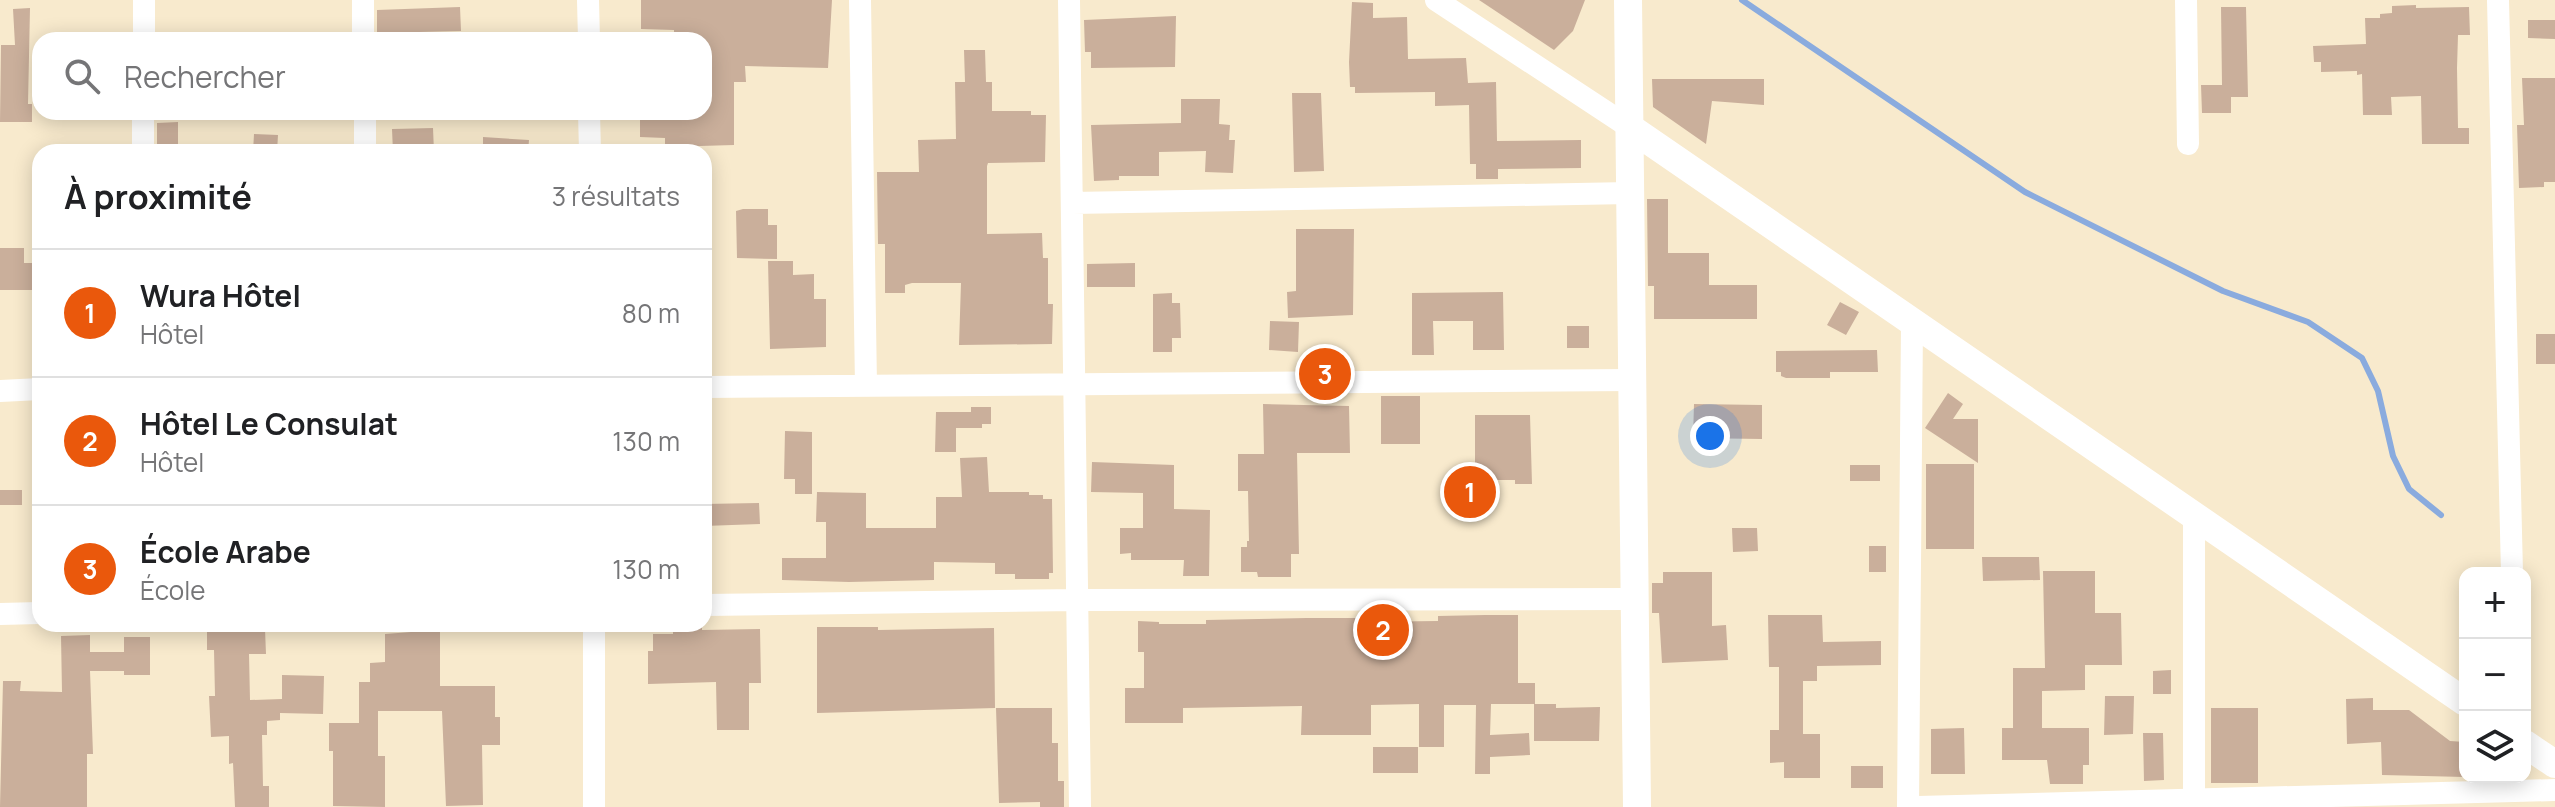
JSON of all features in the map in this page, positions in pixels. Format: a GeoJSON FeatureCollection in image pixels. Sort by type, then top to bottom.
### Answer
{"type":"FeatureCollection","features":[{"type":"Feature","properties":{"kind":"street"},"geometry":{"type":"LineString","coordinates":[[144,0],[144,32]]}},
{"type":"Feature","properties":{"kind":"street"},"geometry":{"type":"LineString","coordinates":[[363,0],[363,32]]}},
{"type":"Feature","properties":{"kind":"street"},"geometry":{"type":"LineString","coordinates":[[588,0],[589,32]]}},
{"type":"Feature","properties":{"kind":"street"},"geometry":{"type":"LineString","coordinates":[[860,0],[866,386]]}},
{"type":"Feature","properties":{"kind":"street"},"geometry":{"type":"LineString","coordinates":[[1069,0],[1080,807]]}},
{"type":"Feature","properties":{"kind":"street"},"geometry":{"type":"LineString","coordinates":[[1436,0],[1629,127],[2459,698]]}},
{"type":"Feature","properties":{"kind":"street"},"geometry":{"type":"LineString","coordinates":[[1628,0],[1637,807]]}},
{"type":"Feature","properties":{"kind":"street"},"geometry":{"type":"LineString","coordinates":[[2186,0],[2188,144]]}},
{"type":"Feature","properties":{"kind":"street"},"geometry":{"type":"LineString","coordinates":[[2498,0],[2512,567]]}},
{"type":"Feature","properties":{"kind":"street"},"geometry":{"type":"LineString","coordinates":[[143,120],[143,144]]}},
{"type":"Feature","properties":{"kind":"street"},"geometry":{"type":"LineString","coordinates":[[365,120],[365,144]]}},
{"type":"Feature","properties":{"kind":"street"},"geometry":{"type":"LineString","coordinates":[[589,120],[590,144]]}},
{"type":"Feature","properties":{"kind":"street"},"geometry":{"type":"LineString","coordinates":[[1072,203],[1630,193]]}},
{"type":"Feature","properties":{"kind":"street"},"geometry":{"type":"LineString","coordinates":[[1908,807],[1912,322]]}},
{"type":"Feature","properties":{"kind":"street"},"geometry":{"type":"LineString","coordinates":[[712,387],[1632,380]]}},
{"type":"Feature","properties":{"kind":"street"},"geometry":{"type":"LineString","coordinates":[[0,391],[32,389]]}},
{"type":"Feature","properties":{"kind":"street"},"geometry":{"type":"LineString","coordinates":[[2194,516],[2194,803]]}},
{"type":"Feature","properties":{"kind":"street"},"geometry":{"type":"LineString","coordinates":[[712,605],[1077,600],[1635,599]]}},
{"type":"Feature","properties":{"kind":"street"},"geometry":{"type":"LineString","coordinates":[[0,614],[32,613]]}},
{"type":"Feature","properties":{"kind":"street"},"geometry":{"type":"LineString","coordinates":[[594,632],[594,807]]}},
{"type":"Feature","properties":{"kind":"street"},"geometry":{"type":"LineString","coordinates":[[2531,748],[2555,764]]}},
{"type":"Feature","properties":{"kind":"street"},"geometry":{"type":"LineString","coordinates":[[1918,807],[2194,803],[2555,790]]}},
{"type":"Feature","properties":{"kind":"building"},"geometry":{"type":"Polygon","coordinates":[[[641,0],[832,0],[828,68],[745,66],[746,82],[734,82],[734,145],[665,144],[665,138],[640,137],[640,120],[712,120],[712,32],[641,29],[641,0]]]}},
{"type":"Feature","properties":{"kind":"building"},"geometry":{"type":"Polygon","coordinates":[[[1479,0],[1585,0],[1573,31],[1554,50],[1479,0]]]}},
{"type":"Feature","properties":{"kind":"building"},"geometry":{"type":"Polygon","coordinates":[[[1352,2],[1373,3],[1373,18],[1407,17],[1408,59],[1466,58],[1468,83],[1496,82],[1497,141],[1581,140],[1581,168],[1498,169],[1498,179],[1476,179],[1476,164],[1470,164],[1469,105],[1435,106],[1435,92],[1355,93],[1355,87],[1350,87],[1349,62],[1352,2]]]}},
{"type":"Feature","properties":{"kind":"building"},"geometry":{"type":"Polygon","coordinates":[[[2416,5],[2416,8],[2469,7],[2470,35],[2458,35],[2457,68],[2458,128],[2469,128],[2469,144],[2422,144],[2421,96],[2391,97],[2392,115],[2363,115],[2362,74],[2357,75],[2357,71],[2321,72],[2321,62],[2314,62],[2313,46],[2366,44],[2365,18],[2380,18],[2380,14],[2392,13],[2392,6],[2416,5]]]}},
{"type":"Feature","properties":{"kind":"building"},"geometry":{"type":"Polygon","coordinates":[[[460,7],[461,31],[377,32],[377,10],[460,7]]]}},
{"type":"Feature","properties":{"kind":"building"},"geometry":{"type":"Polygon","coordinates":[[[2221,7],[2246,7],[2248,97],[2231,97],[2231,113],[2202,113],[2201,85],[2222,85],[2221,7]]]}},
{"type":"Feature","properties":{"kind":"building"},"geometry":{"type":"Polygon","coordinates":[[[30,8],[28,104],[32,104],[32,122],[0,122],[1,45],[15,45],[13,9],[30,8]]]}},
{"type":"Feature","properties":{"kind":"building"},"geometry":{"type":"Polygon","coordinates":[[[1176,16],[1175,67],[1091,68],[1091,52],[1085,52],[1084,20],[1176,16]]]}},
{"type":"Feature","properties":{"kind":"building"},"geometry":{"type":"Polygon","coordinates":[[[2528,20],[2555,20],[2555,39],[2528,38],[2528,20]]]}},
{"type":"Feature","properties":{"kind":"building"},"geometry":{"type":"Polygon","coordinates":[[[964,50],[985,50],[986,82],[992,82],[992,111],[1031,111],[1031,115],[1046,115],[1045,162],[988,163],[987,234],[1042,233],[1043,258],[1048,258],[1048,304],[1053,304],[1052,344],[959,345],[961,283],[912,283],[905,285],[905,293],[885,293],[885,244],[878,244],[877,172],[919,172],[918,140],[956,139],[955,82],[965,82],[964,50]]]}},
{"type":"Feature","properties":{"kind":"building"},"geometry":{"type":"Polygon","coordinates":[[[2522,78],[2555,78],[2555,182],[2544,182],[2544,187],[2519,188],[2517,125],[2524,125],[2522,78]]]}},
{"type":"Feature","properties":{"kind":"building"},"geometry":{"type":"Polygon","coordinates":[[[1652,79],[1764,79],[1764,105],[1712,101],[1706,144],[1653,107],[1652,79]]]}},
{"type":"Feature","properties":{"kind":"building"},"geometry":{"type":"Polygon","coordinates":[[[1292,93],[1321,93],[1324,171],[1294,172],[1292,93]]]}},
{"type":"Feature","properties":{"kind":"building"},"geometry":{"type":"Polygon","coordinates":[[[1181,99],[1220,99],[1219,124],[1230,125],[1229,140],[1235,140],[1233,173],[1205,172],[1206,151],[1159,152],[1159,176],[1119,176],[1119,180],[1094,181],[1091,125],[1181,123],[1181,99]]]}},
{"type":"Feature","properties":{"kind":"building"},"geometry":{"type":"Polygon","coordinates":[[[178,122],[178,144],[157,144],[157,123],[178,122]]]}},
{"type":"Feature","properties":{"kind":"building"},"geometry":{"type":"Polygon","coordinates":[[[433,128],[434,144],[393,144],[392,129],[433,128]]]}},
{"type":"Feature","properties":{"kind":"building"},"geometry":{"type":"Polygon","coordinates":[[[254,134],[278,135],[277,144],[253,144],[254,134]]]}},
{"type":"Feature","properties":{"kind":"building"},"geometry":{"type":"Polygon","coordinates":[[[483,137],[529,140],[529,144],[483,144],[483,137]]]}},
{"type":"Feature","properties":{"kind":"building"},"geometry":{"type":"Polygon","coordinates":[[[1647,199],[1668,199],[1668,253],[1709,253],[1709,285],[1757,285],[1757,319],[1654,319],[1654,286],[1648,286],[1647,199]]]}},
{"type":"Feature","properties":{"kind":"building"},"geometry":{"type":"Polygon","coordinates":[[[768,209],[768,225],[777,225],[777,259],[737,258],[736,211],[768,209]]]}},
{"type":"Feature","properties":{"kind":"building"},"geometry":{"type":"Polygon","coordinates":[[[1296,229],[1354,229],[1353,315],[1288,318],[1287,292],[1296,291],[1296,229]]]}},
{"type":"Feature","properties":{"kind":"building"},"geometry":{"type":"Polygon","coordinates":[[[0,248],[24,248],[24,263],[32,263],[32,290],[0,290],[0,248]]]}},
{"type":"Feature","properties":{"kind":"building"},"geometry":{"type":"Polygon","coordinates":[[[768,261],[793,261],[793,275],[814,274],[814,299],[826,299],[826,347],[770,349],[768,261]]]}},
{"type":"Feature","properties":{"kind":"building"},"geometry":{"type":"Polygon","coordinates":[[[1135,263],[1135,287],[1087,287],[1087,264],[1135,263]]]}},
{"type":"Feature","properties":{"kind":"building"},"geometry":{"type":"Polygon","coordinates":[[[1503,292],[1504,350],[1473,350],[1473,321],[1433,321],[1434,355],[1412,355],[1412,293],[1503,292]]]}},
{"type":"Feature","properties":{"kind":"building"},"geometry":{"type":"Polygon","coordinates":[[[1172,293],[1172,303],[1180,303],[1181,338],[1172,338],[1172,352],[1153,352],[1153,294],[1172,293]]]}},
{"type":"Feature","properties":{"kind":"building"},"geometry":{"type":"Polygon","coordinates":[[[1840,302],[1859,312],[1846,335],[1827,325],[1840,302]]]}},
{"type":"Feature","properties":{"kind":"building"},"geometry":{"type":"Polygon","coordinates":[[[1270,321],[1299,322],[1298,352],[1269,350],[1270,321]]]}},
{"type":"Feature","properties":{"kind":"building"},"geometry":{"type":"Polygon","coordinates":[[[1567,326],[1589,326],[1589,348],[1567,348],[1567,326]]]}},
{"type":"Feature","properties":{"kind":"building"},"geometry":{"type":"Polygon","coordinates":[[[2536,334],[2555,334],[2555,364],[2536,364],[2536,334]]]}},
{"type":"Feature","properties":{"kind":"building"},"geometry":{"type":"Polygon","coordinates":[[[1877,350],[1878,372],[1830,372],[1830,378],[1786,378],[1781,376],[1781,372],[1776,372],[1776,351],[1877,350]]]}},
{"type":"Feature","properties":{"kind":"building"},"geometry":{"type":"Polygon","coordinates":[[[1948,393],[1963,404],[1953,419],[1978,419],[1978,463],[1925,428],[1948,393]]]}},
{"type":"Feature","properties":{"kind":"building"},"geometry":{"type":"Polygon","coordinates":[[[1381,396],[1420,396],[1420,444],[1381,444],[1381,396]]]}},
{"type":"Feature","properties":{"kind":"building"},"geometry":{"type":"Polygon","coordinates":[[[1263,404],[1349,406],[1350,453],[1297,453],[1299,554],[1291,554],[1291,577],[1258,577],[1257,572],[1241,572],[1241,547],[1247,547],[1249,541],[1248,491],[1238,491],[1238,454],[1264,454],[1263,404]]]}},
{"type":"Feature","properties":{"kind":"building"},"geometry":{"type":"Polygon","coordinates":[[[1694,404],[1762,405],[1762,439],[1693,438],[1694,404]]]}},
{"type":"Feature","properties":{"kind":"building"},"geometry":{"type":"Polygon","coordinates":[[[971,407],[991,407],[991,424],[982,424],[982,428],[956,428],[956,452],[935,452],[936,412],[971,412],[971,407]]]}},
{"type":"Feature","properties":{"kind":"building"},"geometry":{"type":"Polygon","coordinates":[[[1475,415],[1530,415],[1532,484],[1515,484],[1515,480],[1475,480],[1475,415]]]}},
{"type":"Feature","properties":{"kind":"building"},"geometry":{"type":"Polygon","coordinates":[[[785,431],[812,432],[812,494],[795,494],[795,479],[784,479],[785,431]]]}},
{"type":"Feature","properties":{"kind":"building"},"geometry":{"type":"Polygon","coordinates":[[[987,457],[989,492],[1029,492],[1029,495],[1052,499],[1053,573],[1049,573],[1049,579],[1015,579],[1015,574],[995,574],[995,563],[934,562],[934,580],[782,580],[782,558],[826,558],[826,522],[816,522],[817,492],[866,493],[866,528],[936,528],[936,497],[962,497],[960,458],[987,457]]]}},
{"type":"Feature","properties":{"kind":"building"},"geometry":{"type":"Polygon","coordinates":[[[1092,462],[1174,465],[1174,509],[1210,510],[1209,576],[1183,576],[1184,560],[1131,560],[1131,553],[1120,554],[1120,528],[1143,528],[1143,493],[1091,492],[1092,462]]]}},
{"type":"Feature","properties":{"kind":"building"},"geometry":{"type":"Polygon","coordinates":[[[1926,464],[1974,464],[1974,549],[1926,549],[1926,464]]]}},
{"type":"Feature","properties":{"kind":"building"},"geometry":{"type":"Polygon","coordinates":[[[1850,465],[1880,465],[1880,481],[1850,481],[1850,465]]]}},
{"type":"Feature","properties":{"kind":"building"},"geometry":{"type":"Polygon","coordinates":[[[0,490],[22,490],[22,505],[0,505],[0,490]]]}},
{"type":"Feature","properties":{"kind":"building"},"geometry":{"type":"Polygon","coordinates":[[[759,503],[760,524],[712,526],[712,504],[759,503]]]}},
{"type":"Feature","properties":{"kind":"building"},"geometry":{"type":"Polygon","coordinates":[[[1732,528],[1757,528],[1758,551],[1733,552],[1732,528]]]}},
{"type":"Feature","properties":{"kind":"building"},"geometry":{"type":"Polygon","coordinates":[[[1869,546],[1886,546],[1886,572],[1869,572],[1869,546]]]}},
{"type":"Feature","properties":{"kind":"building"},"geometry":{"type":"Polygon","coordinates":[[[1982,557],[2039,557],[2040,580],[1983,581],[1982,557]]]}},
{"type":"Feature","properties":{"kind":"building"},"geometry":{"type":"Polygon","coordinates":[[[2043,571],[2095,571],[2095,613],[2121,613],[2122,665],[2085,665],[2085,690],[2042,691],[2042,728],[2089,728],[2089,765],[2083,765],[2083,784],[2050,784],[2047,760],[2002,760],[2002,728],[2013,728],[2013,668],[2045,668],[2043,571]]]}},
{"type":"Feature","properties":{"kind":"building"},"geometry":{"type":"Polygon","coordinates":[[[1663,572],[1712,572],[1712,626],[1726,625],[1728,660],[1662,663],[1659,613],[1652,613],[1652,583],[1663,583],[1663,572]]]}},
{"type":"Feature","properties":{"kind":"building"},"geometry":{"type":"Polygon","coordinates":[[[1518,615],[1518,683],[1535,683],[1535,704],[1491,704],[1490,735],[1529,733],[1530,755],[1490,757],[1490,774],[1475,774],[1476,705],[1444,705],[1444,747],[1419,747],[1419,704],[1371,705],[1371,735],[1301,735],[1302,706],[1183,708],[1183,723],[1125,723],[1125,688],[1144,688],[1144,652],[1138,652],[1138,621],[1206,624],[1206,620],[1357,618],[1357,622],[1438,621],[1438,616],[1518,615]]]}},
{"type":"Feature","properties":{"kind":"building"},"geometry":{"type":"Polygon","coordinates":[[[1768,615],[1822,615],[1823,642],[1881,641],[1881,665],[1817,666],[1817,681],[1803,681],[1803,734],[1820,734],[1820,778],[1784,778],[1784,762],[1770,763],[1770,730],[1779,730],[1779,667],[1769,667],[1768,615]]]}},
{"type":"Feature","properties":{"kind":"building"},"geometry":{"type":"Polygon","coordinates":[[[817,627],[878,627],[878,630],[994,628],[995,708],[817,713],[817,627]]]}},
{"type":"Feature","properties":{"kind":"building"},"geometry":{"type":"Polygon","coordinates":[[[760,629],[761,683],[749,683],[749,730],[717,730],[716,682],[648,684],[648,651],[653,651],[653,634],[760,629]]]}},
{"type":"Feature","properties":{"kind":"building"},"geometry":{"type":"Polygon","coordinates":[[[207,632],[265,632],[266,654],[249,654],[250,700],[282,699],[282,675],[324,676],[323,714],[280,713],[280,720],[267,721],[267,735],[262,735],[263,786],[269,786],[269,807],[235,807],[229,736],[211,737],[209,696],[215,696],[214,650],[207,650],[207,632]]]}},
{"type":"Feature","properties":{"kind":"building"},"geometry":{"type":"Polygon","coordinates":[[[440,632],[440,686],[495,686],[495,717],[500,717],[500,745],[482,745],[483,805],[446,806],[442,711],[378,711],[378,756],[385,756],[385,807],[333,806],[333,751],[329,751],[329,723],[359,723],[359,682],[370,682],[370,663],[385,662],[385,634],[440,632]]]}},
{"type":"Feature","properties":{"kind":"building"},"geometry":{"type":"Polygon","coordinates":[[[90,635],[90,652],[124,652],[124,637],[150,637],[150,675],[90,671],[93,754],[87,754],[87,807],[0,807],[3,681],[21,681],[20,691],[62,692],[61,636],[90,635]]]}},
{"type":"Feature","properties":{"kind":"building"},"geometry":{"type":"Polygon","coordinates":[[[2171,670],[2171,694],[2153,694],[2153,671],[2171,670]]]}},
{"type":"Feature","properties":{"kind":"building"},"geometry":{"type":"Polygon","coordinates":[[[2105,696],[2134,696],[2133,734],[2104,735],[2105,696]]]}},
{"type":"Feature","properties":{"kind":"building"},"geometry":{"type":"Polygon","coordinates":[[[2373,698],[2373,710],[2409,710],[2450,741],[2459,742],[2459,777],[2382,775],[2381,742],[2347,744],[2346,699],[2373,698]]]}},
{"type":"Feature","properties":{"kind":"building"},"geometry":{"type":"Polygon","coordinates":[[[1534,704],[1556,704],[1556,708],[1600,707],[1599,741],[1534,741],[1534,704]]]}},
{"type":"Feature","properties":{"kind":"building"},"geometry":{"type":"Polygon","coordinates":[[[996,708],[1052,708],[1052,743],[1058,743],[1058,781],[1064,781],[1064,807],[1040,807],[1040,802],[999,803],[996,708]]]}},
{"type":"Feature","properties":{"kind":"building"},"geometry":{"type":"Polygon","coordinates":[[[2211,708],[2258,708],[2258,783],[2211,783],[2211,708]]]}},
{"type":"Feature","properties":{"kind":"building"},"geometry":{"type":"Polygon","coordinates":[[[1964,728],[1965,774],[1931,774],[1931,729],[1964,728]]]}},
{"type":"Feature","properties":{"kind":"building"},"geometry":{"type":"Polygon","coordinates":[[[2143,733],[2163,733],[2164,780],[2144,781],[2143,733]]]}},
{"type":"Feature","properties":{"kind":"building"},"geometry":{"type":"Polygon","coordinates":[[[1373,747],[1418,747],[1418,773],[1373,773],[1373,747]]]}},
{"type":"Feature","properties":{"kind":"building"},"geometry":{"type":"Polygon","coordinates":[[[1851,766],[1883,766],[1883,788],[1851,788],[1851,766]]]}},
{"type":"Feature","properties":{"kind":"waterway"},"geometry":{"type":"LineString","coordinates":[[1742,0],[2025,192],[2223,291],[2308,322],[2362,358],[2378,391],[2393,456],[2409,489],[2441,515]]}},
{"type":"Feature","properties":{"kind":"place","name":"École Arabe"},"geometry":{"type":"Point","coordinates":[1325,374]}},
{"type":"Feature","properties":{"kind":"place","name":"Wura Hôtel"},"geometry":{"type":"Point","coordinates":[1470,492]}},
{"type":"Feature","properties":{"kind":"place","name":"Hôtel Le Consulat"},"geometry":{"type":"Point","coordinates":[1383,630]}}]}
